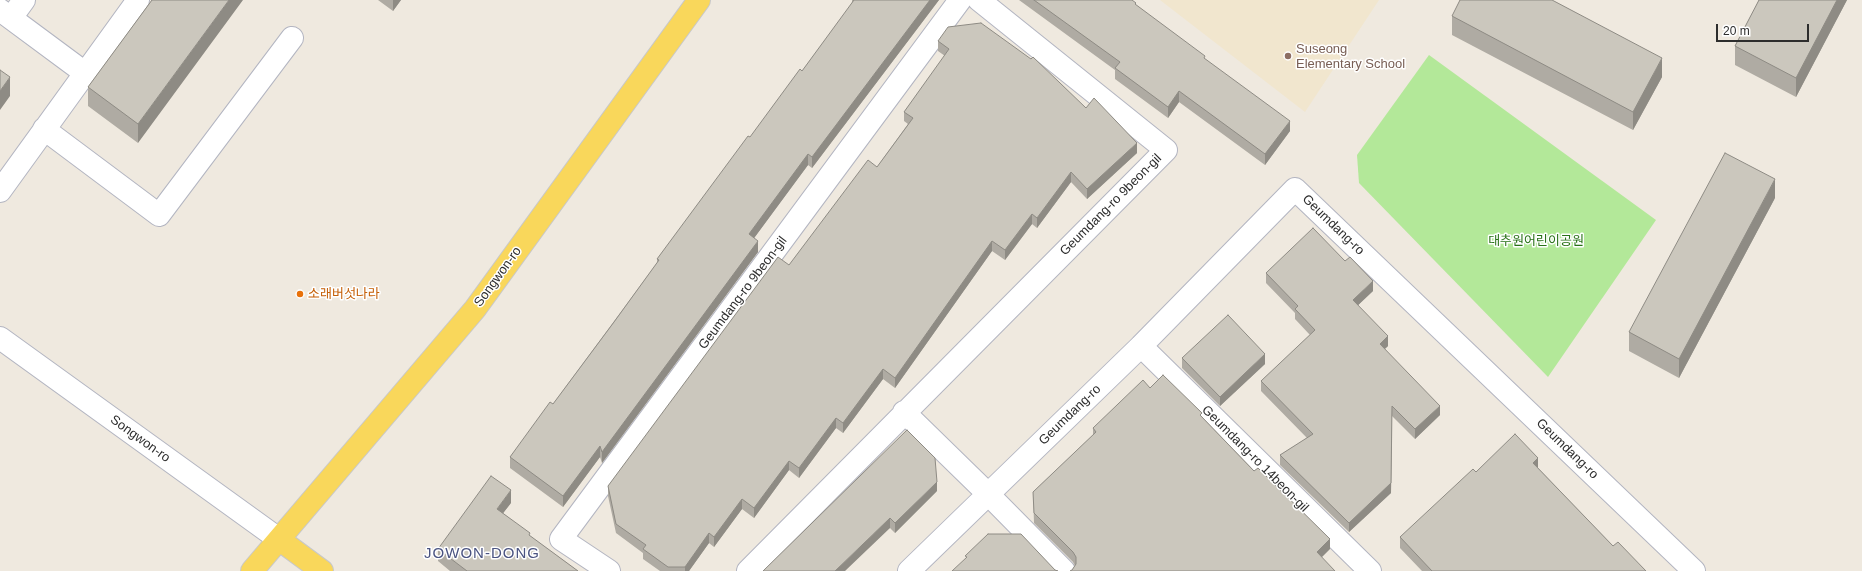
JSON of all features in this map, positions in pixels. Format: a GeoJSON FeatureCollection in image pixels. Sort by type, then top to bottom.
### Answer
{"type":"FeatureCollection","features":[{"type":"Feature","properties":{"kind":"main road","name":"Songwon-ro"},"geometry":{"type":"LineString","coordinates":[[252,571],[280,540],[475,309],[698,0]]}},
{"type":"Feature","properties":{"kind":"main road"},"geometry":{"type":"LineString","coordinates":[[280,540],[322,571]]}},
{"type":"Feature","properties":{"kind":"street"},"geometry":{"type":"LineString","coordinates":[[24,0],[5,14],[85,73]]}},
{"type":"Feature","properties":{"kind":"street"},"geometry":{"type":"LineString","coordinates":[[0,191],[138,0]]}},
{"type":"Feature","properties":{"kind":"street","name":"Geumdang-ro 9beon-gil"},"geometry":{"type":"LineString","coordinates":[[609,571],[561,539],[960,0]]}},
{"type":"Feature","properties":{"kind":"street","name":"Geumdang-ro 9beon-gil"},"geometry":{"type":"LineString","coordinates":[[748,571],[904,412],[1166,150],[979,0]]}},
{"type":"Feature","properties":{"kind":"street"},"geometry":{"type":"LineString","coordinates":[[44,129],[159,215],[292,38]]}},
{"type":"Feature","properties":{"kind":"street","name":"Geumdang-ro"},"geometry":{"type":"LineString","coordinates":[[909,571],[1141,346],[1295,189],[1694,571]]}},
{"type":"Feature","properties":{"kind":"street","name":"Songwon-ro"},"geometry":{"type":"LineString","coordinates":[[0,338],[280,540]]}},
{"type":"Feature","properties":{"kind":"street","name":"Geumdang-ro 14beon-gil"},"geometry":{"type":"LineString","coordinates":[[1141,346],[1370,571]]}},
{"type":"Feature","properties":{"kind":"street"},"geometry":{"type":"LineString","coordinates":[[904,412],[1064,571]]}},
{"type":"Feature","properties":{"kind":"shaded area","name":"Suseong Elementary School"},"geometry":{"type":"Polygon","coordinates":[[[1160,0],[1379,0],[1305,112],[1160,0]]]}},
{"type":"Feature","properties":{"kind":"green space","name":"대추원어린이공원"},"geometry":{"type":"Polygon","coordinates":[[[1429,55],[1656,220],[1548,377],[1359,183],[1357,155],[1429,55]]]}},
{"type":"Feature","properties":{"kind":"building"},"geometry":{"type":"Polygon","coordinates":[[[152,0],[229,0],[138,124],[88,87],[152,0]]]}},
{"type":"Feature","properties":{"kind":"building"},"geometry":{"type":"Polygon","coordinates":[[[854,0],[930,0],[812,157],[808,154],[749,234],[758,241],[602,452],[600,446],[563,496],[510,457],[550,402],[553,404],[614,322],[659,260],[657,259],[748,136],[750,137],[800,69],[802,71],[854,0]]]}},
{"type":"Feature","properties":{"kind":"building"},"geometry":{"type":"Polygon","coordinates":[[[1034,0],[1132,0],[1136,3],[1135,4],[1205,56],[1204,58],[1290,121],[1265,154],[1179,91],[1168,107],[1115,68],[1120,62],[1034,0]]]}},
{"type":"Feature","properties":{"kind":"building"},"geometry":{"type":"Polygon","coordinates":[[[1460,0],[1552,0],[1662,58],[1633,112],[1452,16],[1460,0]]]}},
{"type":"Feature","properties":{"kind":"building"},"geometry":{"type":"Polygon","coordinates":[[[1759,0],[1837,0],[1796,78],[1735,46],[1759,0]]]}},
{"type":"Feature","properties":{"kind":"building"},"geometry":{"type":"Polygon","coordinates":[[[981,23],[1031,59],[1033,57],[1086,108],[1094,98],[1137,143],[1087,189],[1071,172],[1037,218],[1032,214],[1005,250],[992,241],[895,378],[883,369],[843,423],[836,418],[799,468],[789,461],[754,508],[742,499],[714,537],[709,533],[685,567],[668,567],[643,549],[646,545],[616,524],[608,486],[778,257],[789,265],[868,160],[877,167],[913,118],[904,112],[949,49],[938,41],[948,27],[981,23]]]}},
{"type":"Feature","properties":{"kind":"building"},"geometry":{"type":"Polygon","coordinates":[[[0,70],[10,77],[0,91],[0,70]]]}},
{"type":"Feature","properties":{"kind":"building"},"geometry":{"type":"Polygon","coordinates":[[[1725,153],[1775,179],[1679,359],[1629,332],[1725,153]]]}},
{"type":"Feature","properties":{"kind":"building"},"geometry":{"type":"Polygon","coordinates":[[[1313,228],[1345,261],[1350,257],[1373,281],[1353,300],[1388,336],[1380,344],[1440,406],[1415,429],[1392,406],[1391,483],[1349,523],[1280,455],[1313,434],[1261,381],[1315,330],[1295,309],[1298,306],[1266,273],[1313,228]]]}},
{"type":"Feature","properties":{"kind":"building"},"geometry":{"type":"Polygon","coordinates":[[[1228,315],[1265,354],[1220,397],[1182,358],[1228,315]]]}},
{"type":"Feature","properties":{"kind":"building"},"geometry":{"type":"Polygon","coordinates":[[[1163,375],[1202,413],[1200,415],[1254,471],[1258,468],[1330,539],[1317,552],[1335,571],[1070,571],[1076,564],[1076,557],[1073,552],[1034,513],[1033,492],[1096,432],[1093,428],[1143,380],[1150,388],[1163,375]]]}},
{"type":"Feature","properties":{"kind":"building"},"geometry":{"type":"Polygon","coordinates":[[[907,430],[935,458],[937,482],[895,523],[890,518],[835,571],[763,571],[907,430]]]}},
{"type":"Feature","properties":{"kind":"building"},"geometry":{"type":"Polygon","coordinates":[[[1515,434],[1538,458],[1533,463],[1613,546],[1618,542],[1646,571],[1432,571],[1400,537],[1473,469],[1476,472],[1515,434]]]}},
{"type":"Feature","properties":{"kind":"building"},"geometry":{"type":"Polygon","coordinates":[[[491,476],[511,490],[497,509],[578,571],[467,571],[438,549],[491,476]]]}},
{"type":"Feature","properties":{"kind":"building"},"geometry":{"type":"Polygon","coordinates":[[[988,534],[1021,534],[1055,570],[1058,571],[952,571],[988,534]]]}},
{"type":"Feature","properties":{"kind":"place","name":"Suseong Elementary School"},"geometry":{"type":"Point","coordinates":[1288,56]}},
{"type":"Feature","properties":{"kind":"place","name":"소래버섯나라"},"geometry":{"type":"Point","coordinates":[300,294]}},
{"type":"Feature","properties":{"kind":"district","name":"JOWON-DONG"},"geometry":{"type":"Point","coordinates":[482,554]}}]}
